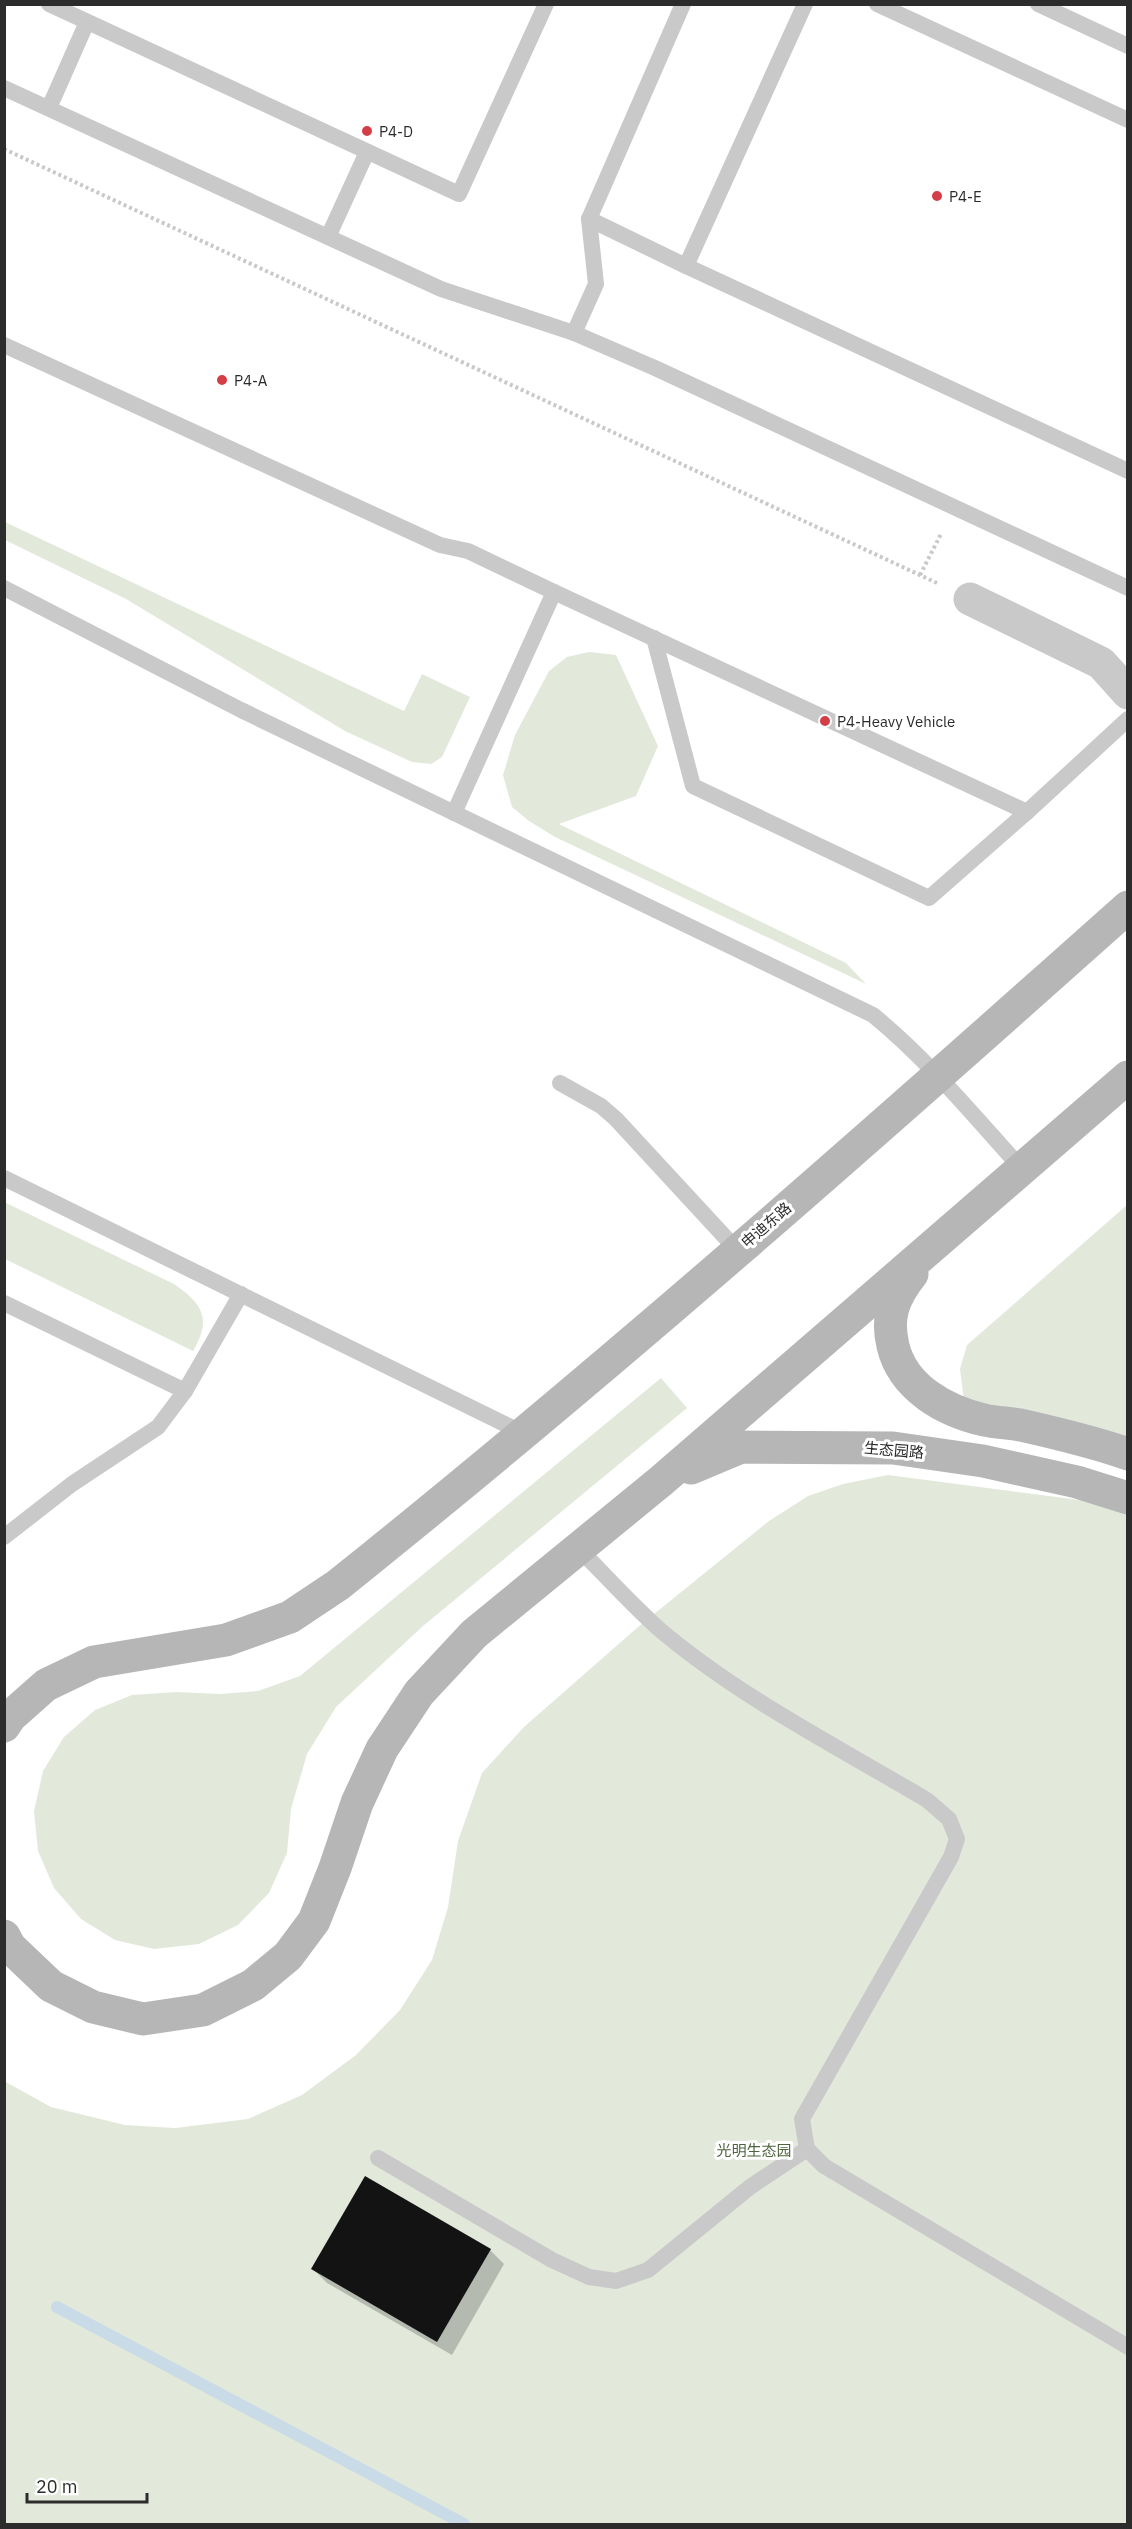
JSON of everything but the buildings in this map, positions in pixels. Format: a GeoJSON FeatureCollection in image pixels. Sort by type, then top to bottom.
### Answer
{"type":"FeatureCollection","features":[{"type":"Feature","properties":{"kind":"street"},"geometry":{"type":"LineString","coordinates":[[970,598],[1101,663],[1128,693]]}},
{"type":"Feature","properties":{"kind":"street","name":"申迪东路"},"geometry":{"type":"LineString","coordinates":[[4,1726],[10,1717],[46,1685],[94,1662],[226,1640],[290,1617],[338,1585],[523,1433],[737,1250],[1128,907]]}},
{"type":"Feature","properties":{"kind":"street"},"geometry":{"type":"LineString","coordinates":[[4,1936],[10,1947],[51,1986],[93,2007],[143,2019],[203,2010],[253,1985],[288,1956],[314,1921],[357,1803],[382,1749],[419,1693],[474,1634],[662,1480],[1128,1077]]}},
{"type":"Feature","properties":{"kind":"street"},"geometry":{"type":"LineString","coordinates":[[935,1244],[906,1282],[894,1304],[888,1326],[894,1351],[908,1379],[930,1398],[956,1411],[984,1420],[1072,1437],[1128,1454]]}},
{"type":"Feature","properties":{"kind":"street","name":"生态园路"},"geometry":{"type":"LineString","coordinates":[[662,1480],[741,1447],[893,1448],[983,1461],[1077,1482],[1128,1498]]}},
{"type":"Feature","properties":{"kind":"lane"},"geometry":{"type":"LineString","coordinates":[[50,4],[459,194],[546,4]]}},
{"type":"Feature","properties":{"kind":"lane"},"geometry":{"type":"LineString","coordinates":[[574,333],[596,284],[589,219],[683,4]]}},
{"type":"Feature","properties":{"kind":"lane"},"geometry":{"type":"LineString","coordinates":[[686,266],[805,4]]}},
{"type":"Feature","properties":{"kind":"lane"},"geometry":{"type":"LineString","coordinates":[[877,4],[1128,120]]}},
{"type":"Feature","properties":{"kind":"lane"},"geometry":{"type":"LineString","coordinates":[[1038,4],[1128,46]]}},
{"type":"Feature","properties":{"kind":"lane"},"geometry":{"type":"LineString","coordinates":[[49,108],[87,22]]}},
{"type":"Feature","properties":{"kind":"lane"},"geometry":{"type":"LineString","coordinates":[[4,87],[441,289],[574,333],[1128,588]]}},
{"type":"Feature","properties":{"kind":"lane"},"geometry":{"type":"LineString","coordinates":[[328,237],[368,152]]}},
{"type":"Feature","properties":{"kind":"lane"},"geometry":{"type":"LineString","coordinates":[[589,219],[1128,471]]}},
{"type":"Feature","properties":{"kind":"lane"},"geometry":{"type":"LineString","coordinates":[[4,345],[440,545],[468,551],[1027,812]]}},
{"type":"Feature","properties":{"kind":"lane"},"geometry":{"type":"LineString","coordinates":[[4,588],[241,710],[873,1015],[907,1044],[938,1076],[1022,1169]]}},
{"type":"Feature","properties":{"kind":"lane"},"geometry":{"type":"LineString","coordinates":[[454,813],[554,592]]}},
{"type":"Feature","properties":{"kind":"lane"},"geometry":{"type":"LineString","coordinates":[[654,638],[693,786],[929,898],[1128,719]]}},
{"type":"Feature","properties":{"kind":"lane"},"geometry":{"type":"LineString","coordinates":[[560,1083],[601,1106],[616,1119],[737,1250]]}},
{"type":"Feature","properties":{"kind":"lane"},"geometry":{"type":"LineString","coordinates":[[4,1178],[523,1433]]}},
{"type":"Feature","properties":{"kind":"lane"},"geometry":{"type":"LineString","coordinates":[[4,1537],[72,1484],[158,1427],[185,1391],[241,1294]]}},
{"type":"Feature","properties":{"kind":"lane"},"geometry":{"type":"LineString","coordinates":[[4,1303],[185,1391]]}},
{"type":"Feature","properties":{"kind":"lane"},"geometry":{"type":"LineString","coordinates":[[579,1548],[659,1628],[734,1685],[927,1800],[949,1820],[957,1839],[951,1857],[802,2119],[807,2149],[824,2166],[1128,2347]]}},
{"type":"Feature","properties":{"kind":"lane"},"geometry":{"type":"LineString","coordinates":[[378,2158],[552,2260],[589,2277],[616,2281],[648,2270],[750,2187],[807,2149]]}},
{"type":"Feature","properties":{"kind":"path"},"geometry":{"type":"LineString","coordinates":[[4,149],[970,598]]}},
{"type":"Feature","properties":{"kind":"path"},"geometry":{"type":"LineString","coordinates":[[920,575],[941,533]]}},
{"type":"Feature","properties":{"kind":"green space"},"geometry":{"type":"Polygon","coordinates":[[[5,522],[404,711],[422,674],[470,697],[442,757],[431,764],[412,762],[345,731],[126,599],[5,540],[5,522]]]}},
{"type":"Feature","properties":{"kind":"green space"},"geometry":{"type":"Polygon","coordinates":[[[589,652],[616,655],[658,746],[636,796],[559,824],[846,963],[866,984],[555,837],[512,807],[503,775],[515,735],[549,671],[567,657],[589,652]]]}},
{"type":"Feature","properties":{"kind":"green space"},"geometry":{"type":"Polygon","coordinates":[[[4,1202],[174,1284],[184,1291],[202,1313],[202,1330],[193,1351],[5,1259],[4,1202]]]}},
{"type":"Feature","properties":{"kind":"green space"},"geometry":{"type":"Polygon","coordinates":[[[1127,1205],[1127,1441],[964,1401],[960,1369],[967,1345],[1127,1205]]]}},
{"type":"Feature","properties":{"kind":"green space"},"geometry":{"type":"Polygon","coordinates":[[[661,1378],[687,1408],[423,1626],[336,1707],[307,1754],[291,1809],[287,1853],[269,1893],[238,1925],[199,1944],[154,1949],[115,1940],[81,1919],[54,1888],[38,1851],[34,1811],[43,1771],[64,1737],[95,1710],[132,1695],[258,1691],[300,1676],[661,1378]]]}},
{"type":"Feature","properties":{"kind":"green space","name":"光明生态园"},"geometry":{"type":"Polygon","coordinates":[[[888,1475],[1095,1502],[1127,1514],[1127,2524],[5,2524],[4,2081],[51,2107],[125,2125],[175,2128],[248,2119],[302,2095],[356,2055],[400,2010],[432,1960],[448,1907],[458,1841],[482,1773],[524,1727],[638,1627],[769,1521],[808,1496],[843,1484],[888,1475]]]}},
{"type":"Feature","properties":{"kind":"waterway"},"geometry":{"type":"LineString","coordinates":[[57,2307],[464,2524]]}},
{"type":"Feature","properties":{"kind":"place","name":"P4-D"},"geometry":{"type":"Point","coordinates":[367,131]}},
{"type":"Feature","properties":{"kind":"place","name":"P4-E"},"geometry":{"type":"Point","coordinates":[937,196]}},
{"type":"Feature","properties":{"kind":"place","name":"P4-A"},"geometry":{"type":"Point","coordinates":[222,380]}},
{"type":"Feature","properties":{"kind":"place","name":"P4-Heavy Vehicle"},"geometry":{"type":"Point","coordinates":[825,721]}}]}
